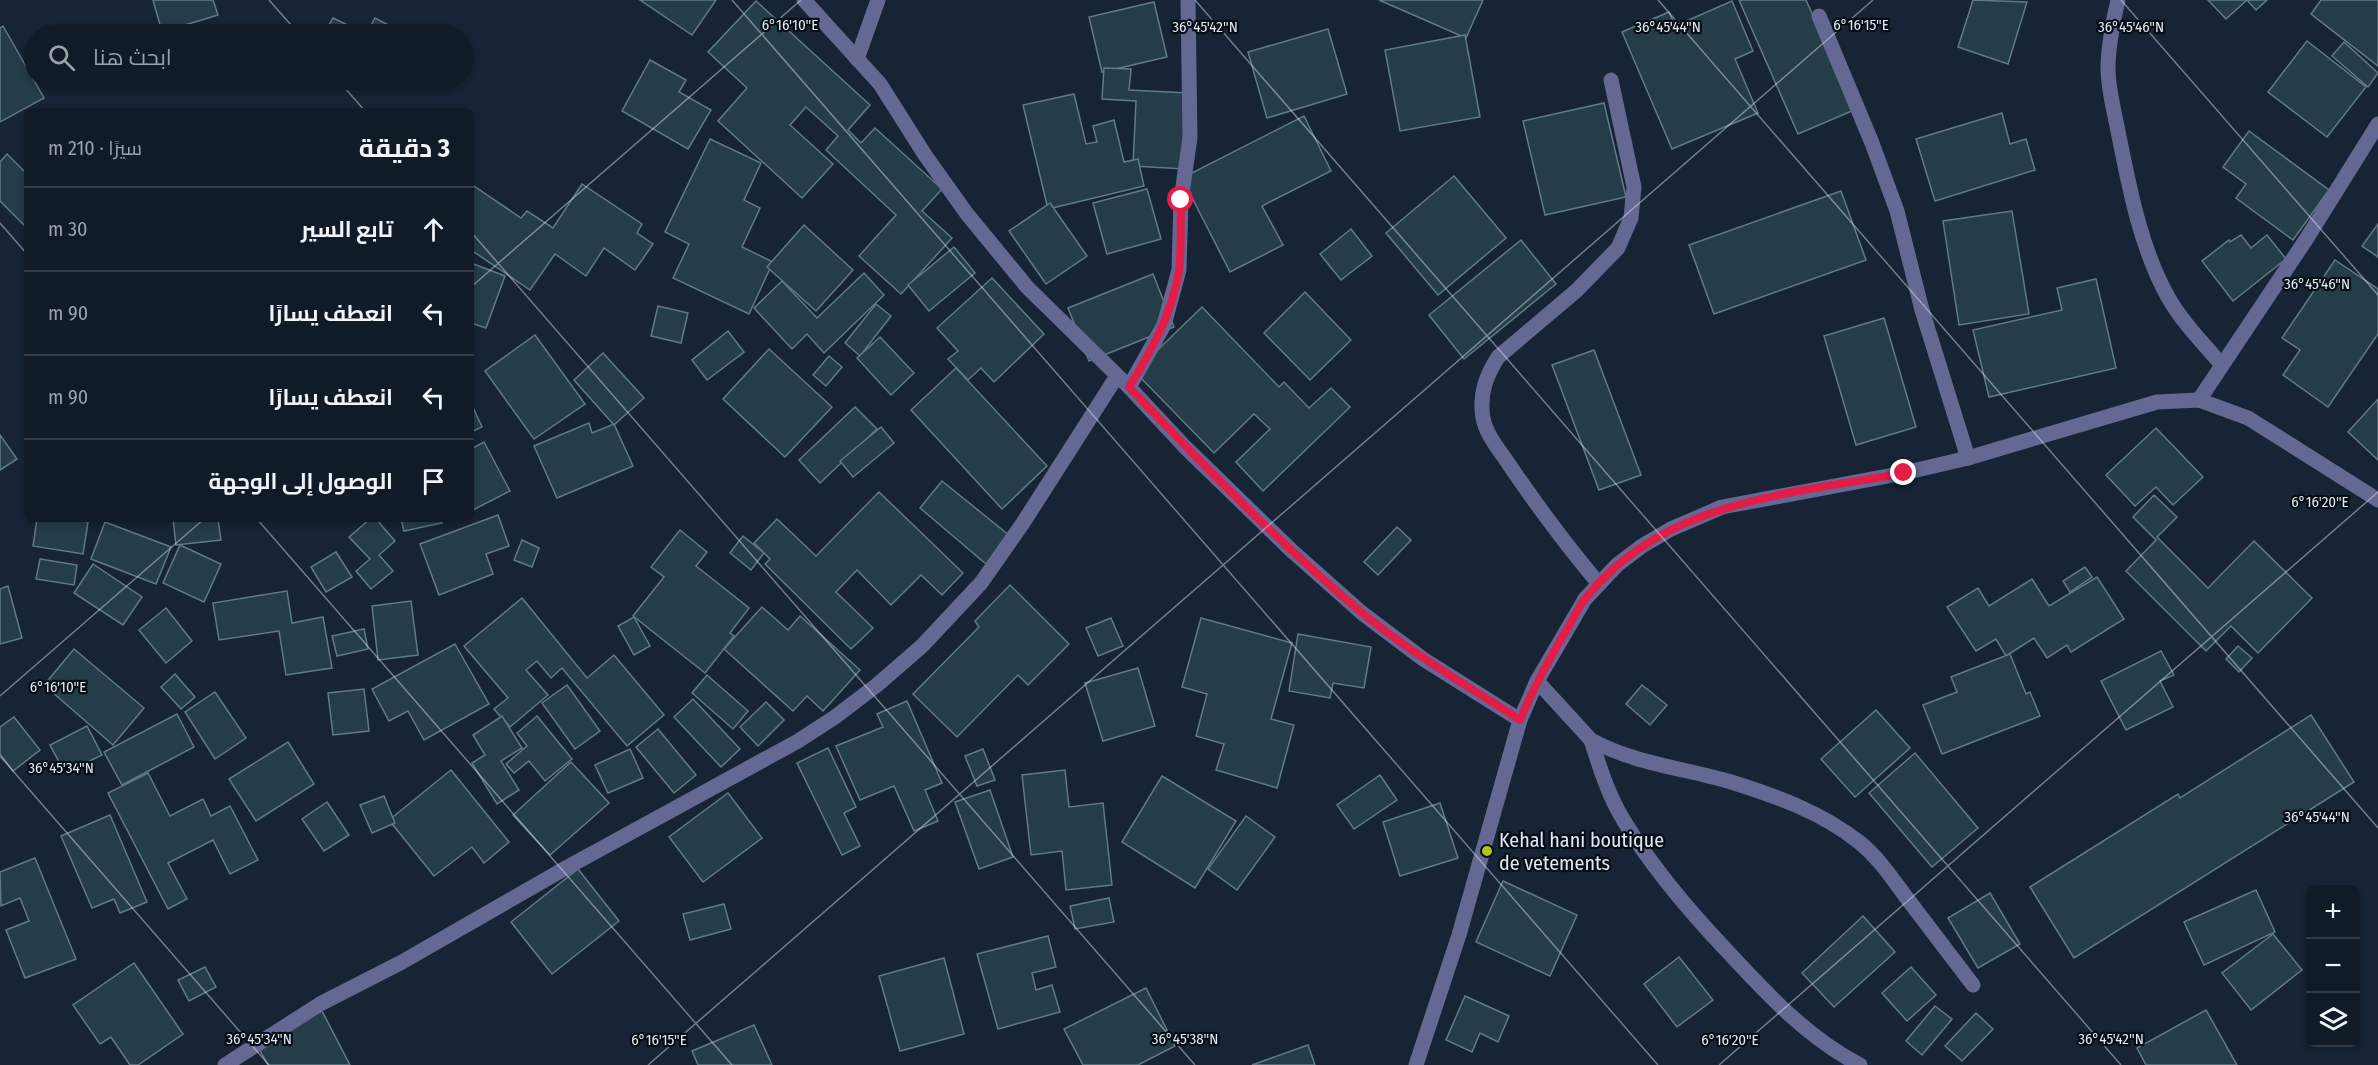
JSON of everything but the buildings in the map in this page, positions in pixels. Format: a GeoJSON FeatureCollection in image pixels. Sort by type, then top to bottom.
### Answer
{"type":"FeatureCollection","features":[{"type":"Feature","properties":{"kind":"street"},"geometry":{"type":"LineString","coordinates":[[804,0],[879,84],[967,214],[1027,287],[1129,387],[1185,447],[1291,550],[1362,613],[1423,659],[1520,720]]}},
{"type":"Feature","properties":{"kind":"street"},"geometry":{"type":"LineString","coordinates":[[857,59],[878,0]]}},
{"type":"Feature","properties":{"kind":"street"},"geometry":{"type":"LineString","coordinates":[[1129,387],[1164,325],[1179,270],[1181,200],[1190,138],[1188,0]]}},
{"type":"Feature","properties":{"kind":"street"},"geometry":{"type":"LineString","coordinates":[[2118,0],[2112,26],[2108,68],[2125,168],[2138,218],[2168,297],[2193,332],[2222,365]]}},
{"type":"Feature","properties":{"kind":"street"},"geometry":{"type":"LineString","coordinates":[[1819,16],[1872,143],[1897,212],[1922,310],[1968,458]]}},
{"type":"Feature","properties":{"kind":"street"},"geometry":{"type":"LineString","coordinates":[[1599,584],[1559,536],[1497,446],[1484,421],[1481,401],[1489,371],[1498,357],[1576,291],[1618,248],[1631,218],[1634,187],[1611,80]]}},
{"type":"Feature","properties":{"kind":"street"},"geometry":{"type":"LineString","coordinates":[[2199,400],[2307,238],[2378,124]]}},
{"type":"Feature","properties":{"kind":"street"},"geometry":{"type":"LineString","coordinates":[[225,1065],[320,1004],[402,962],[564,869],[798,741],[835,717],[877,685],[922,646],[981,583],[1023,523],[1117,376]]}},
{"type":"Feature","properties":{"kind":"street"},"geometry":{"type":"LineString","coordinates":[[1416,1065],[1458,935],[1520,720],[1537,681],[1585,599],[1617,566],[1642,546],[1671,529],[1722,507],[1904,473],[1968,458],[2147,404],[2199,400],[2248,417],[2378,501]]}},
{"type":"Feature","properties":{"kind":"street"},"geometry":{"type":"LineString","coordinates":[[1537,681],[1591,740],[1640,761],[1728,782],[1776,797],[1810,811],[1845,831],[1862,844],[1884,867],[1973,985]]}},
{"type":"Feature","properties":{"kind":"street"},"geometry":{"type":"LineString","coordinates":[[1591,740],[1606,787],[1623,820],[1674,892],[1800,1026],[1860,1065]]}},
{"type":"Feature","properties":{"kind":"place","name":"Kehal hani boutique de vetements"},"geometry":{"type":"Point","coordinates":[1487,851]}},
{"type":"Feature","properties":{"kind":"route"},"geometry":{"type":"LineString","coordinates":[[1181,200],[1179,270],[1174,292],[1164,325],[1129,387],[1185,447],[1291,550],[1362,613],[1423,659],[1520,720],[1537,681],[1585,599],[1617,566],[1642,546],[1671,529],[1722,507],[1904,473]]}}]}
